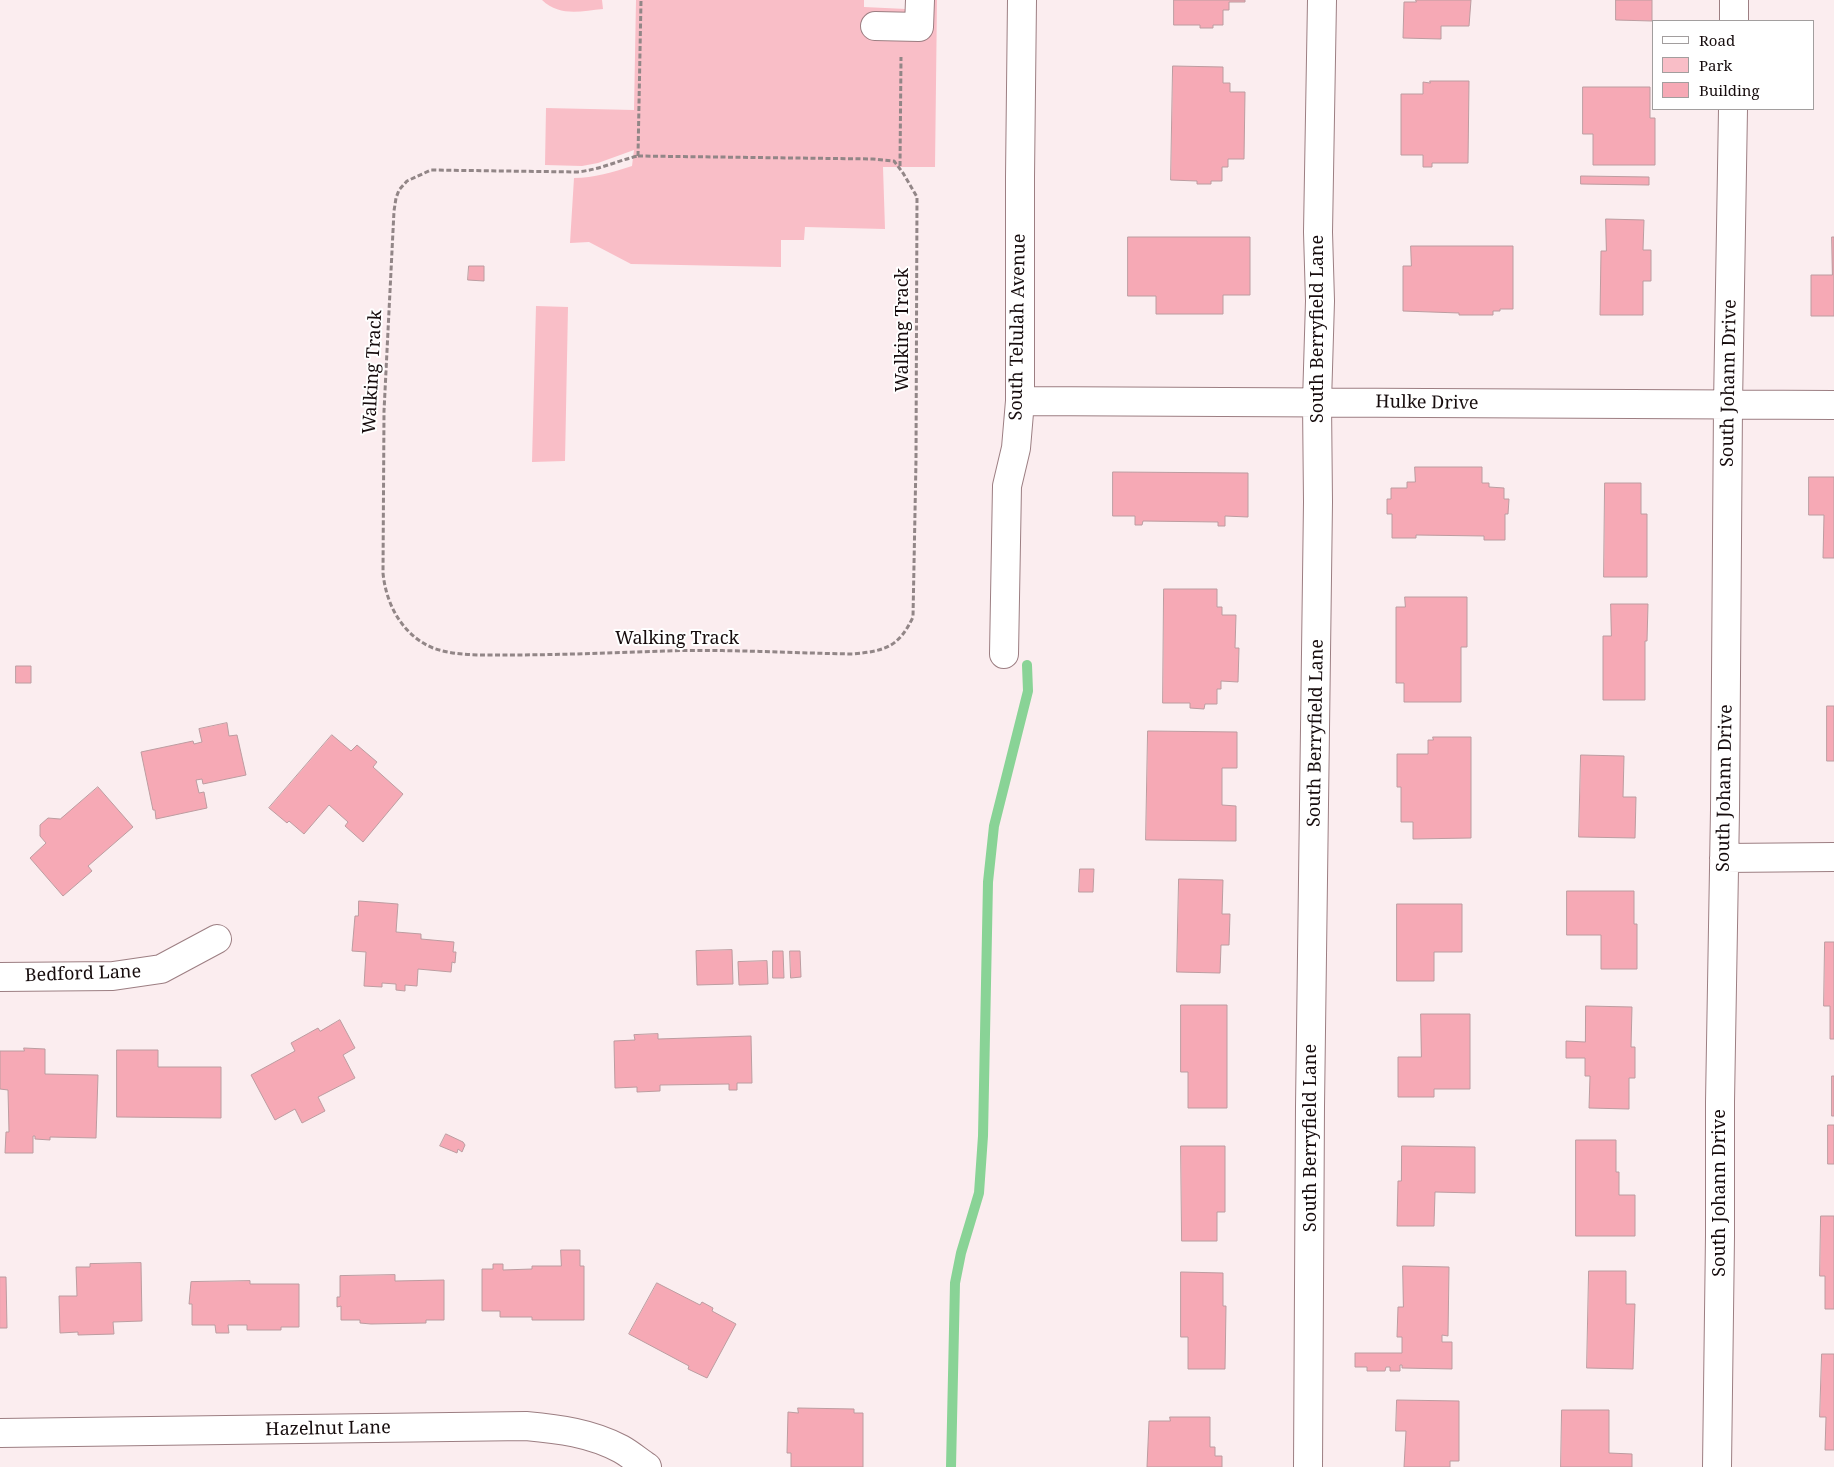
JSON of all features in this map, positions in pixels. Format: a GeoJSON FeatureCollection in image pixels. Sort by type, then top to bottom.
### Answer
{"type":"FeatureCollection","features":[{"type":"Feature","properties":{"kind":"street"},"geometry":{"type":"LineString","coordinates":[[874,26],[919,27],[920,0]]}},
{"type":"Feature","properties":{"kind":"street","name":"South Telulah Avenue"},"geometry":{"type":"LineString","coordinates":[[1004,654],[1007,486],[1016,448],[1020,401],[1022,0]]}},
{"type":"Feature","properties":{"kind":"street","name":"South Berryfield Lane"},"geometry":{"type":"LineString","coordinates":[[1308,1467],[1310,1106],[1318,502],[1317,402],[1320,301],[1318,232],[1322,0]]}},
{"type":"Feature","properties":{"kind":"street"},"geometry":{"type":"LineString","coordinates":[[1734,0],[1734,20]]}},
{"type":"Feature","properties":{"kind":"street","name":"South Johann Drive"},"geometry":{"type":"LineString","coordinates":[[1717,1467],[1728,405],[1733,110]]}},
{"type":"Feature","properties":{"kind":"street","name":"Hulke Drive"},"geometry":{"type":"LineString","coordinates":[[1020,401],[1834,405]]}},
{"type":"Feature","properties":{"kind":"street"},"geometry":{"type":"LineString","coordinates":[[1724,858],[1834,858]]}},
{"type":"Feature","properties":{"kind":"street","name":"Bedford Lane"},"geometry":{"type":"LineString","coordinates":[[0,977],[113,976],[161,969],[217,938]]}},
{"type":"Feature","properties":{"kind":"street","name":"Hazelnut Lane"},"geometry":{"type":"LineString","coordinates":[[0,1433],[526,1426],[561,1429],[591,1436],[621,1449],[646,1467]]}},
{"type":"Feature","properties":{"kind":"path"},"geometry":{"type":"LineString","coordinates":[[638,156],[641,0]]}},
{"type":"Feature","properties":{"kind":"path"},"geometry":{"type":"LineString","coordinates":[[900,167],[902,27]]}},
{"type":"Feature","properties":{"kind":"path","name":"Walking Track"},"geometry":{"type":"LineString","coordinates":[[638,156],[873,159],[894,161],[900,167],[917,197],[913,617],[909,626],[896,643],[872,652],[854,654],[667,651],[476,655],[433,648],[418,640],[400,622],[385,589],[383,573],[384,411],[396,198],[399,190],[407,181],[432,170],[576,172],[608,166],[638,156]]}},
{"type":"Feature","properties":{"kind":"green space"},"geometry":{"type":"Polygon","coordinates":[[[542,0],[602,0],[603,9],[579,12],[563,11],[542,0]]]}},
{"type":"Feature","properties":{"kind":"green space"},"geometry":{"type":"Polygon","coordinates":[[[636,0],[864,0],[864,7],[906,9],[907,0],[937,0],[935,167],[883,167],[885,229],[805,227],[804,240],[781,240],[781,267],[631,264],[589,242],[570,243],[574,178],[596,176],[632,166],[634,150],[598,163],[582,166],[545,165],[546,108],[634,110],[636,0]]]}},
{"type":"Feature","properties":{"kind":"green space"},"geometry":{"type":"Polygon","coordinates":[[[536,306],[568,307],[565,461],[532,462],[536,306]]]}},
{"type":"Feature","properties":{"kind":"building"},"geometry":{"type":"Polygon","coordinates":[[[1174,0],[1245,0],[1245,2],[1229,2],[1229,10],[1223,10],[1223,25],[1213,25],[1213,28],[1200,28],[1200,25],[1174,25],[1174,0]]]}},
{"type":"Feature","properties":{"kind":"building"},"geometry":{"type":"Polygon","coordinates":[[[1416,0],[1471,0],[1469,26],[1441,26],[1441,39],[1403,38],[1404,2],[1416,2],[1416,0]]]}},
{"type":"Feature","properties":{"kind":"building"},"geometry":{"type":"Polygon","coordinates":[[[1616,0],[1652,0],[1652,21],[1616,20],[1616,0]]]}},
{"type":"Feature","properties":{"kind":"building"},"geometry":{"type":"Polygon","coordinates":[[[1173,66],[1223,67],[1223,83],[1230,83],[1230,92],[1245,92],[1244,159],[1228,159],[1228,167],[1222,167],[1222,181],[1211,181],[1211,184],[1197,184],[1197,181],[1171,180],[1173,66]]]}},
{"type":"Feature","properties":{"kind":"building"},"geometry":{"type":"Polygon","coordinates":[[[1430,81],[1469,81],[1468,163],[1432,163],[1432,167],[1423,167],[1423,155],[1401,155],[1401,94],[1423,94],[1423,82],[1430,83],[1430,81]]]}},
{"type":"Feature","properties":{"kind":"building"},"geometry":{"type":"Polygon","coordinates":[[[1583,87],[1650,87],[1650,118],[1655,118],[1655,165],[1593,165],[1593,134],[1583,134],[1583,87]]]}},
{"type":"Feature","properties":{"kind":"building"},"geometry":{"type":"Polygon","coordinates":[[[1581,176],[1649,177],[1649,185],[1581,184],[1581,176]]]}},
{"type":"Feature","properties":{"kind":"building"},"geometry":{"type":"Polygon","coordinates":[[[1606,219],[1644,220],[1643,250],[1651,250],[1651,281],[1643,281],[1643,315],[1600,315],[1601,251],[1606,251],[1606,219]]]}},
{"type":"Feature","properties":{"kind":"building"},"geometry":{"type":"Polygon","coordinates":[[[1128,237],[1250,237],[1250,295],[1223,295],[1223,314],[1156,314],[1156,296],[1128,296],[1128,237]]]}},
{"type":"Feature","properties":{"kind":"building"},"geometry":{"type":"Polygon","coordinates":[[[1832,237],[1834,237],[1834,316],[1811,316],[1811,275],[1832,275],[1832,237]]]}},
{"type":"Feature","properties":{"kind":"building"},"geometry":{"type":"Polygon","coordinates":[[[1411,246],[1513,246],[1513,309],[1493,311],[1493,315],[1459,315],[1459,313],[1403,311],[1403,266],[1411,266],[1411,246]]]}},
{"type":"Feature","properties":{"kind":"building"},"geometry":{"type":"Polygon","coordinates":[[[469,266],[484,266],[484,281],[468,280],[469,266]]]}},
{"type":"Feature","properties":{"kind":"building"},"geometry":{"type":"Polygon","coordinates":[[[1415,467],[1482,467],[1482,483],[1489,483],[1489,487],[1504,488],[1504,499],[1509,499],[1508,514],[1505,514],[1505,540],[1484,540],[1484,536],[1416,535],[1416,538],[1392,538],[1392,514],[1387,514],[1387,499],[1391,499],[1391,488],[1407,488],[1407,482],[1415,482],[1415,467]]]}},
{"type":"Feature","properties":{"kind":"building"},"geometry":{"type":"Polygon","coordinates":[[[1113,472],[1248,473],[1248,517],[1225,516],[1225,526],[1218,526],[1218,522],[1143,521],[1142,525],[1135,525],[1135,516],[1113,516],[1113,472]]]}},
{"type":"Feature","properties":{"kind":"building"},"geometry":{"type":"Polygon","coordinates":[[[1809,477],[1834,477],[1834,558],[1823,558],[1824,515],[1809,515],[1809,477]]]}},
{"type":"Feature","properties":{"kind":"building"},"geometry":{"type":"Polygon","coordinates":[[[1605,483],[1641,483],[1641,514],[1647,514],[1647,577],[1604,577],[1605,483]]]}},
{"type":"Feature","properties":{"kind":"building"},"geometry":{"type":"Polygon","coordinates":[[[1164,589],[1217,589],[1217,607],[1222,607],[1222,615],[1236,615],[1235,648],[1239,648],[1238,682],[1221,681],[1221,689],[1217,689],[1217,704],[1205,704],[1204,709],[1190,708],[1190,703],[1163,703],[1164,589]]]}},
{"type":"Feature","properties":{"kind":"building"},"geometry":{"type":"Polygon","coordinates":[[[1405,597],[1467,597],[1467,647],[1461,647],[1461,702],[1404,702],[1404,683],[1396,683],[1396,607],[1405,607],[1405,597]]]}},
{"type":"Feature","properties":{"kind":"building"},"geometry":{"type":"Polygon","coordinates":[[[1611,604],[1648,604],[1647,641],[1645,641],[1645,700],[1603,700],[1603,636],[1611,636],[1611,604]]]}},
{"type":"Feature","properties":{"kind":"building"},"geometry":{"type":"Polygon","coordinates":[[[16,666],[31,666],[31,683],[16,683],[16,666]]]}},
{"type":"Feature","properties":{"kind":"building"},"geometry":{"type":"Polygon","coordinates":[[[1827,706],[1834,706],[1834,761],[1827,761],[1827,706]]]}},
{"type":"Feature","properties":{"kind":"building"},"geometry":{"type":"Polygon","coordinates":[[[227,723],[229,736],[237,735],[246,775],[203,784],[202,779],[196,780],[199,793],[204,792],[207,808],[156,819],[141,752],[193,741],[194,744],[202,742],[199,729],[227,723]]]}},
{"type":"Feature","properties":{"kind":"building"},"geometry":{"type":"Polygon","coordinates":[[[1148,731],[1237,732],[1237,768],[1222,768],[1222,805],[1236,806],[1236,841],[1146,840],[1148,731]]]}},
{"type":"Feature","properties":{"kind":"building"},"geometry":{"type":"Polygon","coordinates":[[[332,735],[351,751],[357,745],[377,762],[373,767],[403,794],[363,842],[345,826],[348,822],[329,805],[304,834],[269,808],[332,735]]]}},
{"type":"Feature","properties":{"kind":"building"},"geometry":{"type":"Polygon","coordinates":[[[1433,737],[1471,737],[1471,838],[1413,839],[1413,822],[1401,822],[1401,787],[1397,787],[1397,754],[1428,754],[1428,740],[1433,740],[1433,737]]]}},
{"type":"Feature","properties":{"kind":"building"},"geometry":{"type":"Polygon","coordinates":[[[1581,755],[1624,756],[1623,797],[1636,797],[1635,838],[1579,837],[1581,755]]]}},
{"type":"Feature","properties":{"kind":"building"},"geometry":{"type":"Polygon","coordinates":[[[98,787],[133,827],[88,866],[92,871],[63,896],[30,858],[46,843],[40,836],[40,825],[48,818],[60,819],[98,787]]]}},
{"type":"Feature","properties":{"kind":"building"},"geometry":{"type":"Polygon","coordinates":[[[1080,869],[1094,869],[1093,892],[1079,892],[1080,869]]]}},
{"type":"Feature","properties":{"kind":"building"},"geometry":{"type":"Polygon","coordinates":[[[1179,879],[1223,880],[1222,914],[1230,914],[1229,945],[1221,945],[1220,973],[1177,972],[1179,879]]]}},
{"type":"Feature","properties":{"kind":"building"},"geometry":{"type":"Polygon","coordinates":[[[1567,891],[1634,891],[1634,924],[1637,924],[1637,969],[1601,969],[1601,935],[1567,935],[1567,891]]]}},
{"type":"Feature","properties":{"kind":"building"},"geometry":{"type":"Polygon","coordinates":[[[359,901],[398,904],[396,932],[421,934],[421,939],[454,942],[453,952],[456,952],[455,963],[452,962],[451,972],[418,969],[417,986],[405,985],[405,991],[396,990],[396,984],[382,983],[382,987],[364,986],[366,952],[352,951],[355,916],[358,916],[359,901]]]}},
{"type":"Feature","properties":{"kind":"building"},"geometry":{"type":"Polygon","coordinates":[[[1397,904],[1462,904],[1462,952],[1434,952],[1434,981],[1397,981],[1397,904]]]}},
{"type":"Feature","properties":{"kind":"building"},"geometry":{"type":"Polygon","coordinates":[[[1825,942],[1834,942],[1834,1039],[1830,1039],[1830,1006],[1824,1006],[1825,942]]]}},
{"type":"Feature","properties":{"kind":"building"},"geometry":{"type":"Polygon","coordinates":[[[732,950],[733,984],[697,985],[696,951],[732,950]]]}},
{"type":"Feature","properties":{"kind":"building"},"geometry":{"type":"Polygon","coordinates":[[[773,951],[783,951],[784,978],[773,978],[773,951]]]}},
{"type":"Feature","properties":{"kind":"building"},"geometry":{"type":"Polygon","coordinates":[[[790,951],[800,951],[801,977],[791,978],[790,951]]]}},
{"type":"Feature","properties":{"kind":"building"},"geometry":{"type":"Polygon","coordinates":[[[767,961],[768,984],[739,985],[738,962],[767,961]]]}},
{"type":"Feature","properties":{"kind":"building"},"geometry":{"type":"Polygon","coordinates":[[[1181,1005],[1227,1005],[1227,1108],[1188,1108],[1188,1072],[1181,1072],[1181,1005]]]}},
{"type":"Feature","properties":{"kind":"building"},"geometry":{"type":"Polygon","coordinates":[[[1586,1006],[1632,1007],[1631,1047],[1635,1047],[1635,1078],[1629,1078],[1629,1109],[1589,1108],[1590,1076],[1585,1076],[1585,1058],[1566,1058],[1566,1041],[1585,1042],[1586,1006]]]}},
{"type":"Feature","properties":{"kind":"building"},"geometry":{"type":"Polygon","coordinates":[[[1421,1014],[1470,1014],[1470,1089],[1434,1089],[1434,1097],[1398,1097],[1398,1057],[1421,1057],[1421,1014]]]}},
{"type":"Feature","properties":{"kind":"building"},"geometry":{"type":"Polygon","coordinates":[[[340,1020],[355,1048],[343,1055],[355,1078],[318,1097],[325,1111],[302,1123],[295,1109],[275,1120],[251,1075],[295,1051],[291,1043],[318,1028],[320,1031],[340,1020]]]}},
{"type":"Feature","properties":{"kind":"building"},"geometry":{"type":"Polygon","coordinates":[[[658,1034],[658,1039],[751,1036],[752,1083],[737,1083],[737,1090],[729,1090],[729,1084],[660,1085],[660,1091],[637,1092],[637,1087],[615,1088],[614,1041],[635,1040],[634,1035],[658,1034]]]}},
{"type":"Feature","properties":{"kind":"building"},"geometry":{"type":"Polygon","coordinates":[[[24,1048],[45,1049],[45,1074],[98,1075],[96,1138],[50,1137],[50,1140],[35,1139],[35,1136],[33,1136],[33,1153],[5,1153],[6,1132],[9,1132],[8,1090],[0,1089],[0,1051],[24,1051],[24,1048]]]}},
{"type":"Feature","properties":{"kind":"building"},"geometry":{"type":"Polygon","coordinates":[[[117,1050],[158,1050],[158,1067],[221,1067],[221,1118],[117,1117],[117,1050]]]}},
{"type":"Feature","properties":{"kind":"building"},"geometry":{"type":"Polygon","coordinates":[[[1832,1076],[1834,1076],[1834,1116],[1832,1116],[1832,1076]]]}},
{"type":"Feature","properties":{"kind":"building"},"geometry":{"type":"Polygon","coordinates":[[[1828,1125],[1834,1125],[1834,1164],[1828,1164],[1828,1125]]]}},
{"type":"Feature","properties":{"kind":"building"},"geometry":{"type":"Polygon","coordinates":[[[446,1134],[463,1142],[465,1145],[462,1152],[458,1149],[457,1153],[440,1146],[446,1134]]]}},
{"type":"Feature","properties":{"kind":"building"},"geometry":{"type":"Polygon","coordinates":[[[1576,1140],[1616,1140],[1616,1172],[1619,1172],[1619,1195],[1635,1195],[1635,1236],[1576,1236],[1576,1140]]]}},
{"type":"Feature","properties":{"kind":"building"},"geometry":{"type":"Polygon","coordinates":[[[1181,1146],[1225,1146],[1225,1212],[1217,1212],[1217,1241],[1182,1241],[1181,1146]]]}},
{"type":"Feature","properties":{"kind":"building"},"geometry":{"type":"Polygon","coordinates":[[[1402,1146],[1475,1147],[1475,1193],[1435,1192],[1434,1226],[1397,1226],[1398,1181],[1401,1181],[1402,1146]]]}},
{"type":"Feature","properties":{"kind":"building"},"geometry":{"type":"Polygon","coordinates":[[[1821,1216],[1834,1216],[1834,1309],[1825,1309],[1825,1276],[1820,1276],[1821,1216]]]}},
{"type":"Feature","properties":{"kind":"building"},"geometry":{"type":"Polygon","coordinates":[[[561,1250],[580,1250],[580,1266],[584,1266],[584,1320],[532,1320],[532,1317],[500,1317],[500,1311],[482,1311],[482,1269],[493,1269],[493,1264],[503,1264],[503,1270],[532,1269],[532,1266],[561,1266],[561,1250]]]}},
{"type":"Feature","properties":{"kind":"building"},"geometry":{"type":"Polygon","coordinates":[[[141,1263],[142,1321],[113,1322],[114,1334],[78,1335],[78,1332],[60,1333],[59,1296],[77,1296],[76,1267],[90,1267],[90,1264],[141,1263]]]}},
{"type":"Feature","properties":{"kind":"building"},"geometry":{"type":"Polygon","coordinates":[[[1403,1266],[1449,1267],[1448,1336],[1442,1335],[1442,1342],[1452,1342],[1452,1369],[1402,1368],[1402,1365],[1400,1365],[1400,1371],[1390,1371],[1390,1367],[1386,1367],[1385,1371],[1367,1371],[1367,1367],[1355,1367],[1355,1353],[1402,1353],[1402,1337],[1397,1337],[1398,1307],[1403,1307],[1403,1266]]]}},
{"type":"Feature","properties":{"kind":"building"},"geometry":{"type":"Polygon","coordinates":[[[1589,1271],[1626,1271],[1626,1304],[1635,1304],[1633,1369],[1587,1368],[1589,1271]]]}},
{"type":"Feature","properties":{"kind":"building"},"geometry":{"type":"Polygon","coordinates":[[[1181,1272],[1223,1273],[1223,1306],[1226,1306],[1225,1369],[1188,1369],[1188,1337],[1181,1337],[1181,1272]]]}},
{"type":"Feature","properties":{"kind":"building"},"geometry":{"type":"Polygon","coordinates":[[[395,1275],[395,1281],[444,1280],[444,1320],[426,1320],[426,1323],[371,1324],[360,1323],[360,1320],[341,1320],[341,1306],[337,1307],[337,1297],[340,1297],[340,1276],[395,1275]]]}},
{"type":"Feature","properties":{"kind":"building"},"geometry":{"type":"Polygon","coordinates":[[[0,1277],[6,1277],[7,1328],[0,1328],[0,1277]]]}},
{"type":"Feature","properties":{"kind":"building"},"geometry":{"type":"Polygon","coordinates":[[[250,1281],[250,1284],[299,1284],[299,1327],[281,1327],[281,1330],[247,1330],[247,1325],[228,1325],[229,1333],[216,1333],[215,1325],[192,1325],[192,1304],[189,1304],[191,1282],[250,1281]]]}},
{"type":"Feature","properties":{"kind":"building"},"geometry":{"type":"Polygon","coordinates":[[[657,1283],[700,1305],[702,1302],[713,1308],[712,1311],[736,1324],[707,1378],[688,1369],[689,1366],[629,1334],[657,1283]]]}},
{"type":"Feature","properties":{"kind":"building"},"geometry":{"type":"Polygon","coordinates":[[[1822,1354],[1834,1354],[1834,1450],[1825,1450],[1826,1417],[1820,1417],[1822,1354]]]}},
{"type":"Feature","properties":{"kind":"building"},"geometry":{"type":"Polygon","coordinates":[[[1397,1400],[1459,1401],[1459,1461],[1450,1461],[1450,1467],[1404,1467],[1406,1431],[1396,1431],[1397,1400]]]}},
{"type":"Feature","properties":{"kind":"building"},"geometry":{"type":"Polygon","coordinates":[[[798,1408],[854,1409],[854,1413],[863,1413],[863,1467],[791,1467],[791,1453],[787,1453],[788,1412],[798,1413],[798,1408]]]}},
{"type":"Feature","properties":{"kind":"building"},"geometry":{"type":"Polygon","coordinates":[[[1562,1410],[1609,1410],[1609,1453],[1632,1454],[1632,1467],[1561,1467],[1562,1410]]]}},
{"type":"Feature","properties":{"kind":"building"},"geometry":{"type":"Polygon","coordinates":[[[1170,1417],[1210,1417],[1210,1447],[1215,1447],[1215,1456],[1222,1456],[1222,1467],[1147,1467],[1149,1421],[1170,1421],[1170,1417]]]}},
{"type":"Feature","properties":{"kind":"waterway"},"geometry":{"type":"LineString","coordinates":[[951,1467],[955,1283],[961,1253],[979,1193],[983,1136],[988,882],[994,826],[1028,691],[1027,665]]}}]}
